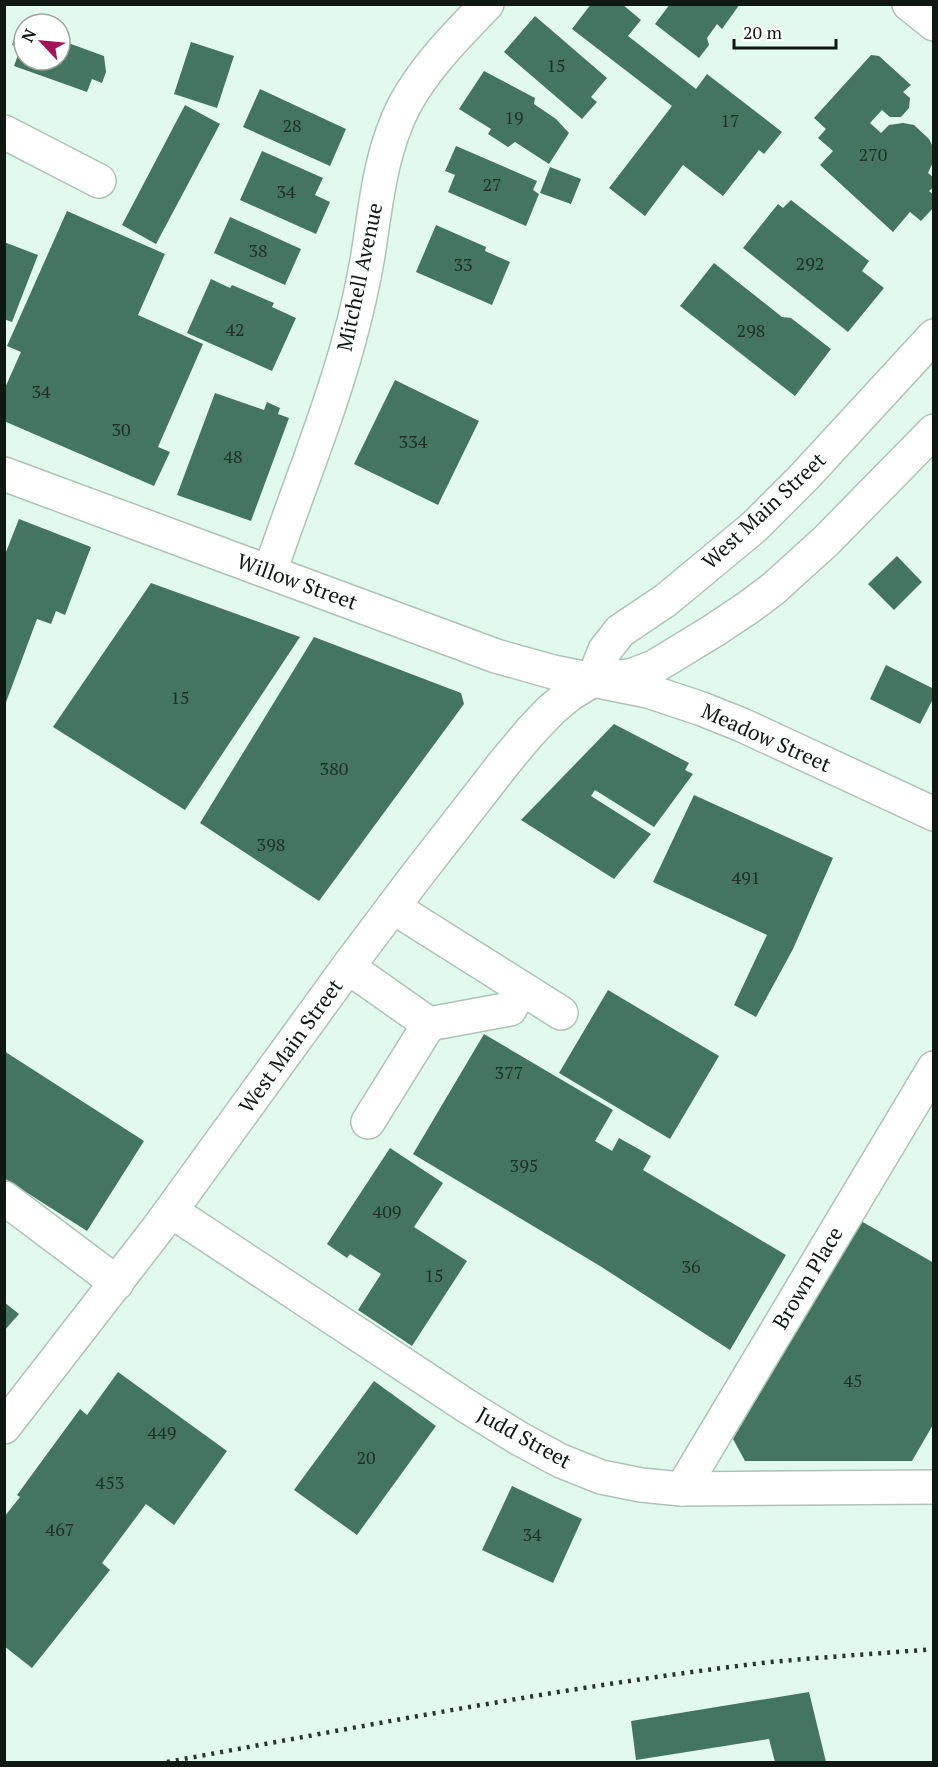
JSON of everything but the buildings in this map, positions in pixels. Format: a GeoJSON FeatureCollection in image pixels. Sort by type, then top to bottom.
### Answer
{"type":"FeatureCollection","features":[{"type":"Feature","properties":{"kind":"main road","name":"Mitchell Avenue"},"geometry":{"type":"LineString","coordinates":[[270,572],[347,345],[363,279],[382,165],[391,136],[423,76],[452,40],[487,4]]}},
{"type":"Feature","properties":{"kind":"main road"},"geometry":{"type":"LineString","coordinates":[[909,4],[933,24]]}},
{"type":"Feature","properties":{"kind":"main road"},"geometry":{"type":"LineString","coordinates":[[4,132],[99,181]]}},
{"type":"Feature","properties":{"kind":"main road","name":"West Main Street"},"geometry":{"type":"LineString","coordinates":[[593,680],[605,650],[620,631],[666,600],[763,519],[933,336]]}},
{"type":"Feature","properties":{"kind":"main road","name":"West Main Street"},"geometry":{"type":"LineString","coordinates":[[4,1427],[171,1211],[393,907],[530,732],[570,694],[593,680],[630,676],[654,667],[713,632],[749,607],[825,541],[933,431]]}},
{"type":"Feature","properties":{"kind":"main road","name":"Willow Street"},"geometry":{"type":"LineString","coordinates":[[4,474],[496,656],[553,672],[593,680]]}},
{"type":"Feature","properties":{"kind":"main road","name":"Meadow Street"},"geometry":{"type":"LineString","coordinates":[[593,680],[648,691],[702,709],[742,725],[933,814]]}},
{"type":"Feature","properties":{"kind":"main road"},"geometry":{"type":"LineString","coordinates":[[393,907],[561,1013]]}},
{"type":"Feature","properties":{"kind":"main road"},"geometry":{"type":"LineString","coordinates":[[348,967],[429,1024],[510,1009],[521,988]]}},
{"type":"Feature","properties":{"kind":"main road"},"geometry":{"type":"LineString","coordinates":[[368,1122],[429,1024]]}},
{"type":"Feature","properties":{"kind":"main road","name":"Brown Place"},"geometry":{"type":"LineString","coordinates":[[682,1488],[933,1068]]}},
{"type":"Feature","properties":{"kind":"main road"},"geometry":{"type":"LineString","coordinates":[[4,1198],[117,1283]]}},
{"type":"Feature","properties":{"kind":"main road","name":"Judd Street"},"geometry":{"type":"LineString","coordinates":[[171,1211],[468,1407],[561,1461],[601,1477],[641,1485],[682,1488],[933,1487]]}},
{"type":"Feature","properties":{"kind":"railway"},"geometry":{"type":"LineString","coordinates":[[167,1762],[464,1708],[612,1684],[762,1663],[934,1649]]}}]}
